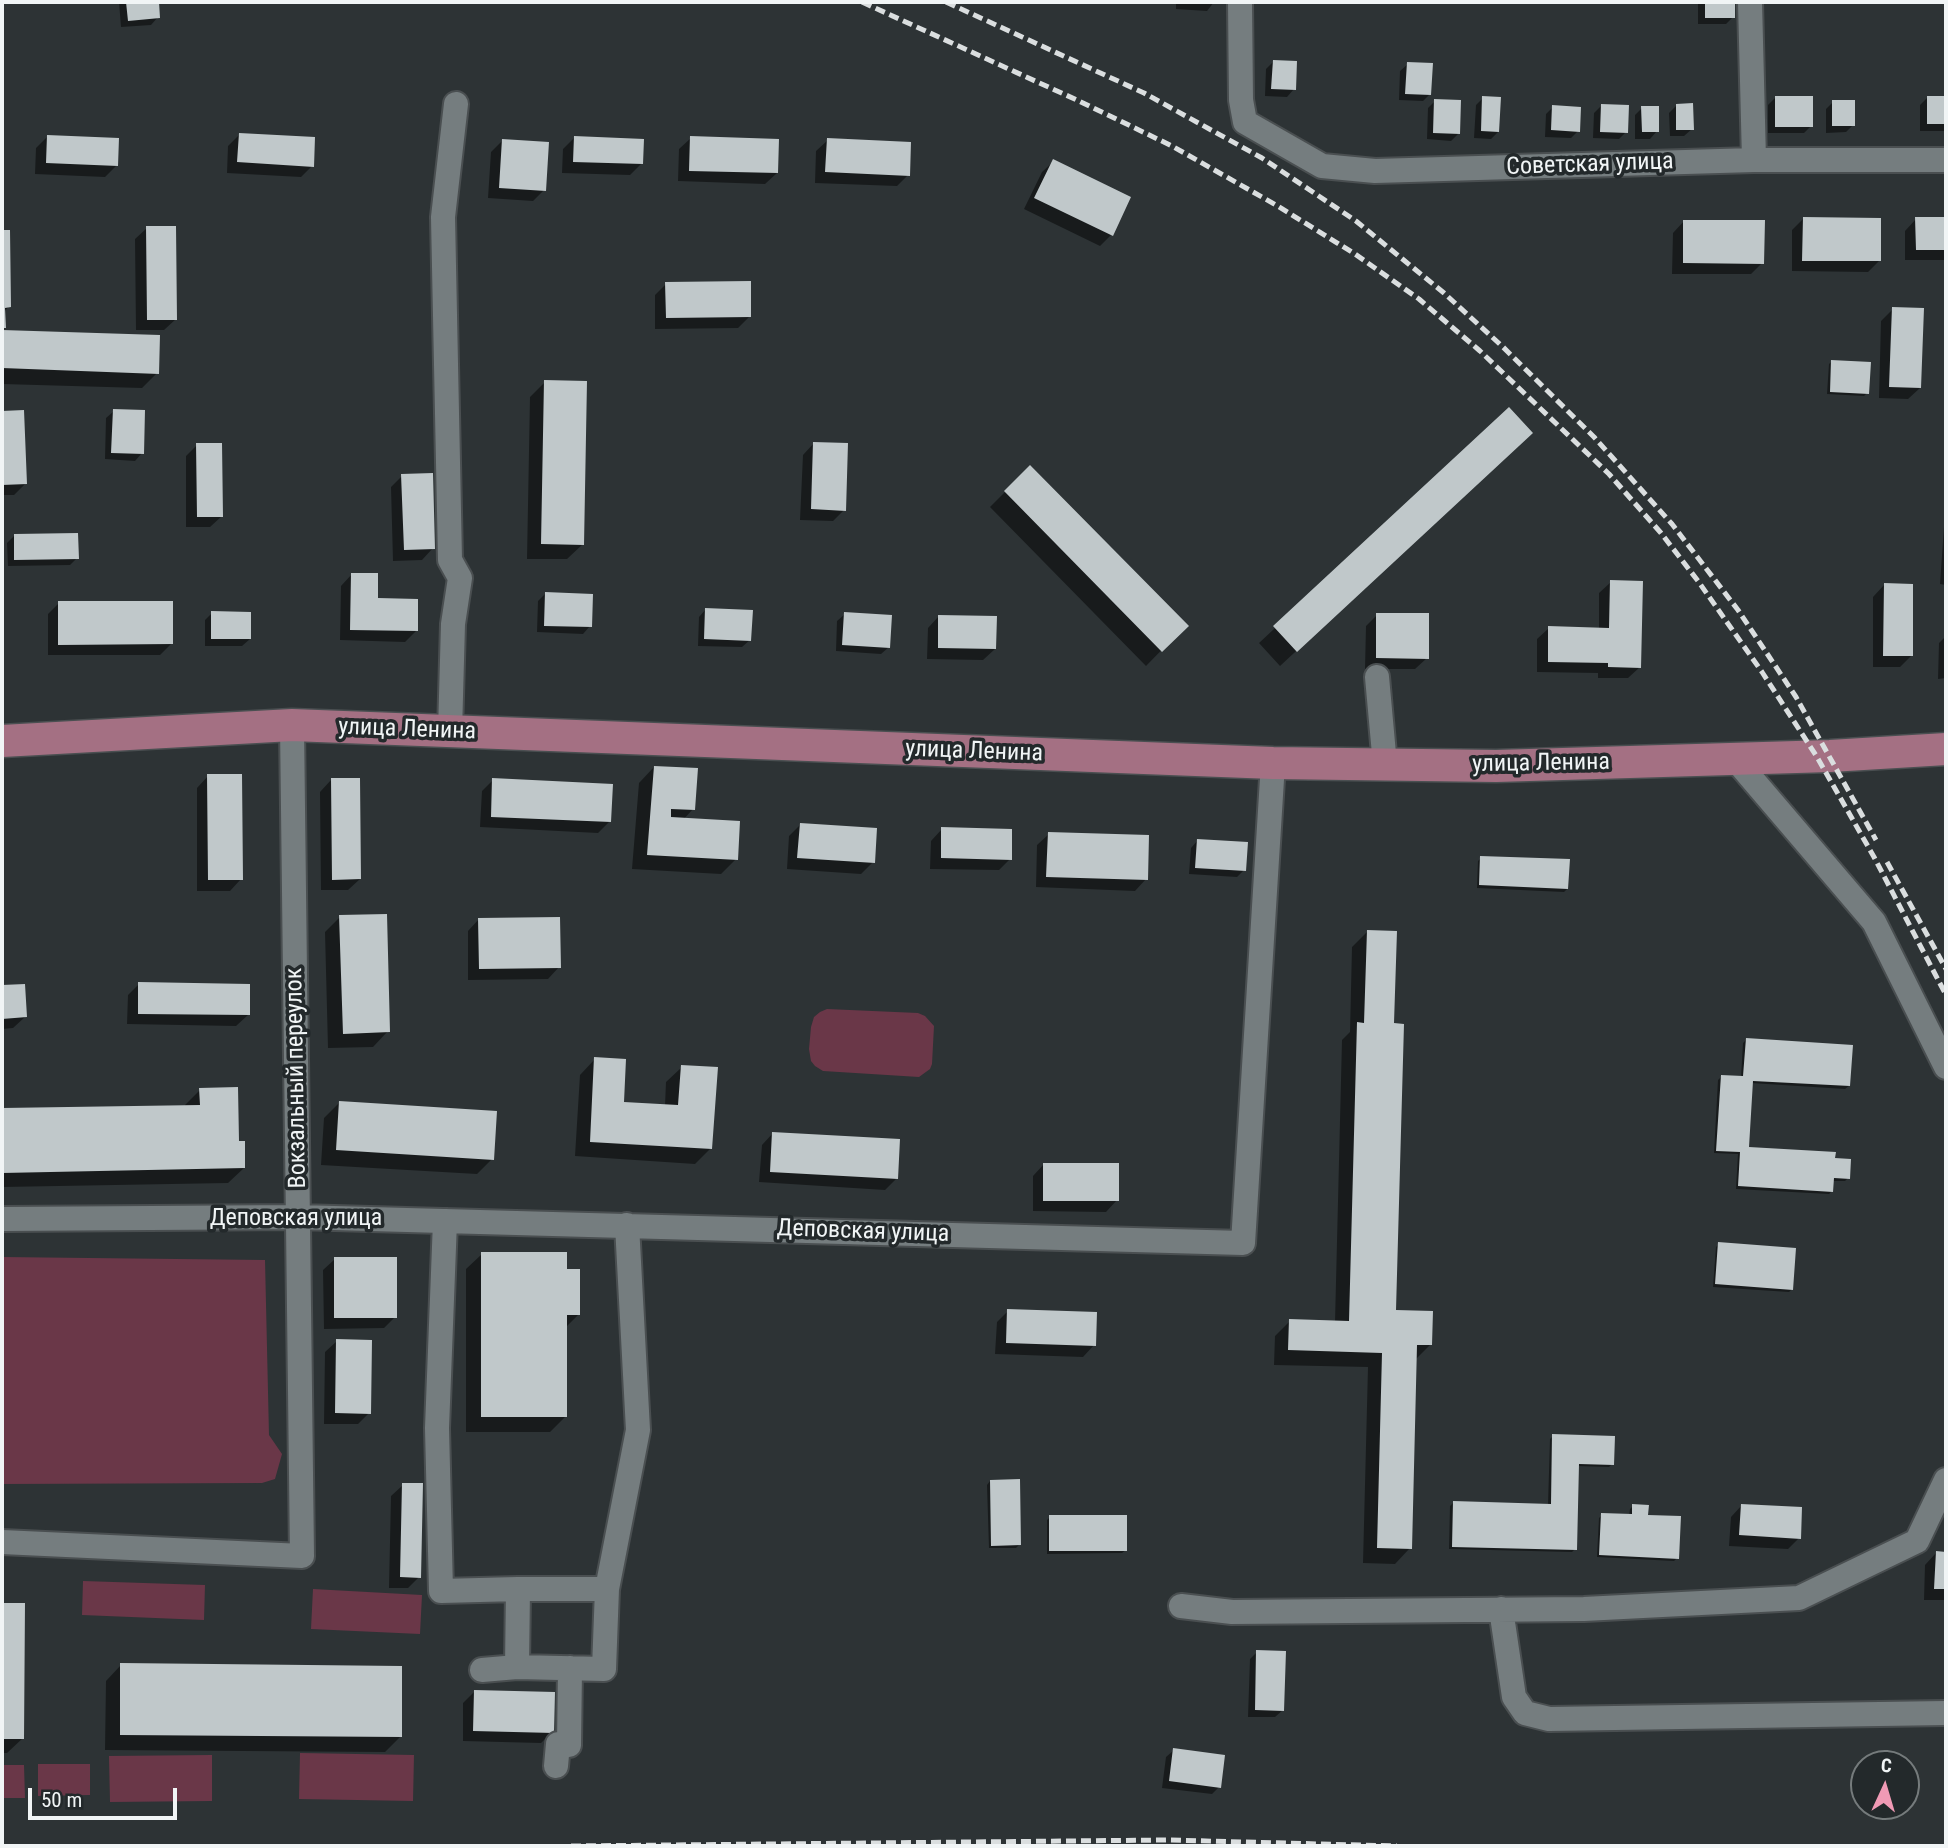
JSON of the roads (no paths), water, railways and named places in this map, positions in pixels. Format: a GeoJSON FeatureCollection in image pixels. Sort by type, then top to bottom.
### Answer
{"type":"FeatureCollection","features":[{"type":"Feature","properties":{"kind":"main road","name":"улица Ленина"},"geometry":{"type":"LineString","coordinates":[[2,741],[292,725],[1273,763],[1496,766],[1830,756],[1946,749]]}},
{"type":"Feature","properties":{"kind":"street","name":"Советская улица"},"geometry":{"type":"LineString","coordinates":[[1240,2],[1241,100],[1245,122],[1322,166],[1376,171],[1754,160],[1946,160]]}},
{"type":"Feature","properties":{"kind":"street"},"geometry":{"type":"LineString","coordinates":[[1750,2],[1754,160]]}},
{"type":"Feature","properties":{"kind":"street"},"geometry":{"type":"LineString","coordinates":[[450,732],[453,624],[460,578],[450,560],[443,217],[456,104]]}},
{"type":"Feature","properties":{"kind":"street"},"geometry":{"type":"LineString","coordinates":[[1377,677],[1385,765]]}},
{"type":"Feature","properties":{"kind":"street","name":"Вокзальный переулок"},"geometry":{"type":"LineString","coordinates":[[2,1542],[302,1556],[292,725]]}},
{"type":"Feature","properties":{"kind":"street"},"geometry":{"type":"LineString","coordinates":[[1735,759],[1874,922],[1946,1067]]}},
{"type":"Feature","properties":{"kind":"street","name":"Деповская улица"},"geometry":{"type":"LineString","coordinates":[[2,1219],[299,1217],[1243,1243],[1273,763]]}},
{"type":"Feature","properties":{"kind":"street"},"geometry":{"type":"LineString","coordinates":[[445,1221],[437,1428],[441,1591],[607,1589]]}},
{"type":"Feature","properties":{"kind":"street"},"geometry":{"type":"LineString","coordinates":[[482,1670],[517,1667],[604,1669],[607,1589],[638,1430],[626,1225]]}},
{"type":"Feature","properties":{"kind":"street"},"geometry":{"type":"LineString","coordinates":[[1181,1606],[1232,1612],[1584,1609],[1799,1598],[1917,1541],[1946,1480]]}},
{"type":"Feature","properties":{"kind":"street"},"geometry":{"type":"LineString","coordinates":[[517,1667],[518,1589]]}},
{"type":"Feature","properties":{"kind":"street"},"geometry":{"type":"LineString","coordinates":[[1501,1609],[1514,1697],[1525,1713],[1549,1719],[1946,1713]]}},
{"type":"Feature","properties":{"kind":"street"},"geometry":{"type":"LineString","coordinates":[[556,1766],[558,1744],[569,1745],[570,1668]]}},
{"type":"Feature","properties":{"kind":"railway"},"geometry":{"type":"LineString","coordinates":[[862,2],[1172,146],[1355,254],[1419,299],[1480,351],[1609,474],[1661,533],[1698,581],[1817,757],[1874,857],[1946,995]]}},
{"type":"Feature","properties":{"kind":"railway"},"geometry":{"type":"LineString","coordinates":[[946,2],[1144,93],[1262,158],[1356,221],[1444,293],[1594,437],[1672,524],[1738,610],[1796,697],[1876,840]]}},
{"type":"Feature","properties":{"kind":"railway"},"geometry":{"type":"LineString","coordinates":[[1887,862],[1946,969]]}},
{"type":"Feature","properties":{"kind":"railway"},"geometry":{"type":"LineString","coordinates":[[571,1846],[1168,1840],[1397,1846]]}}]}
